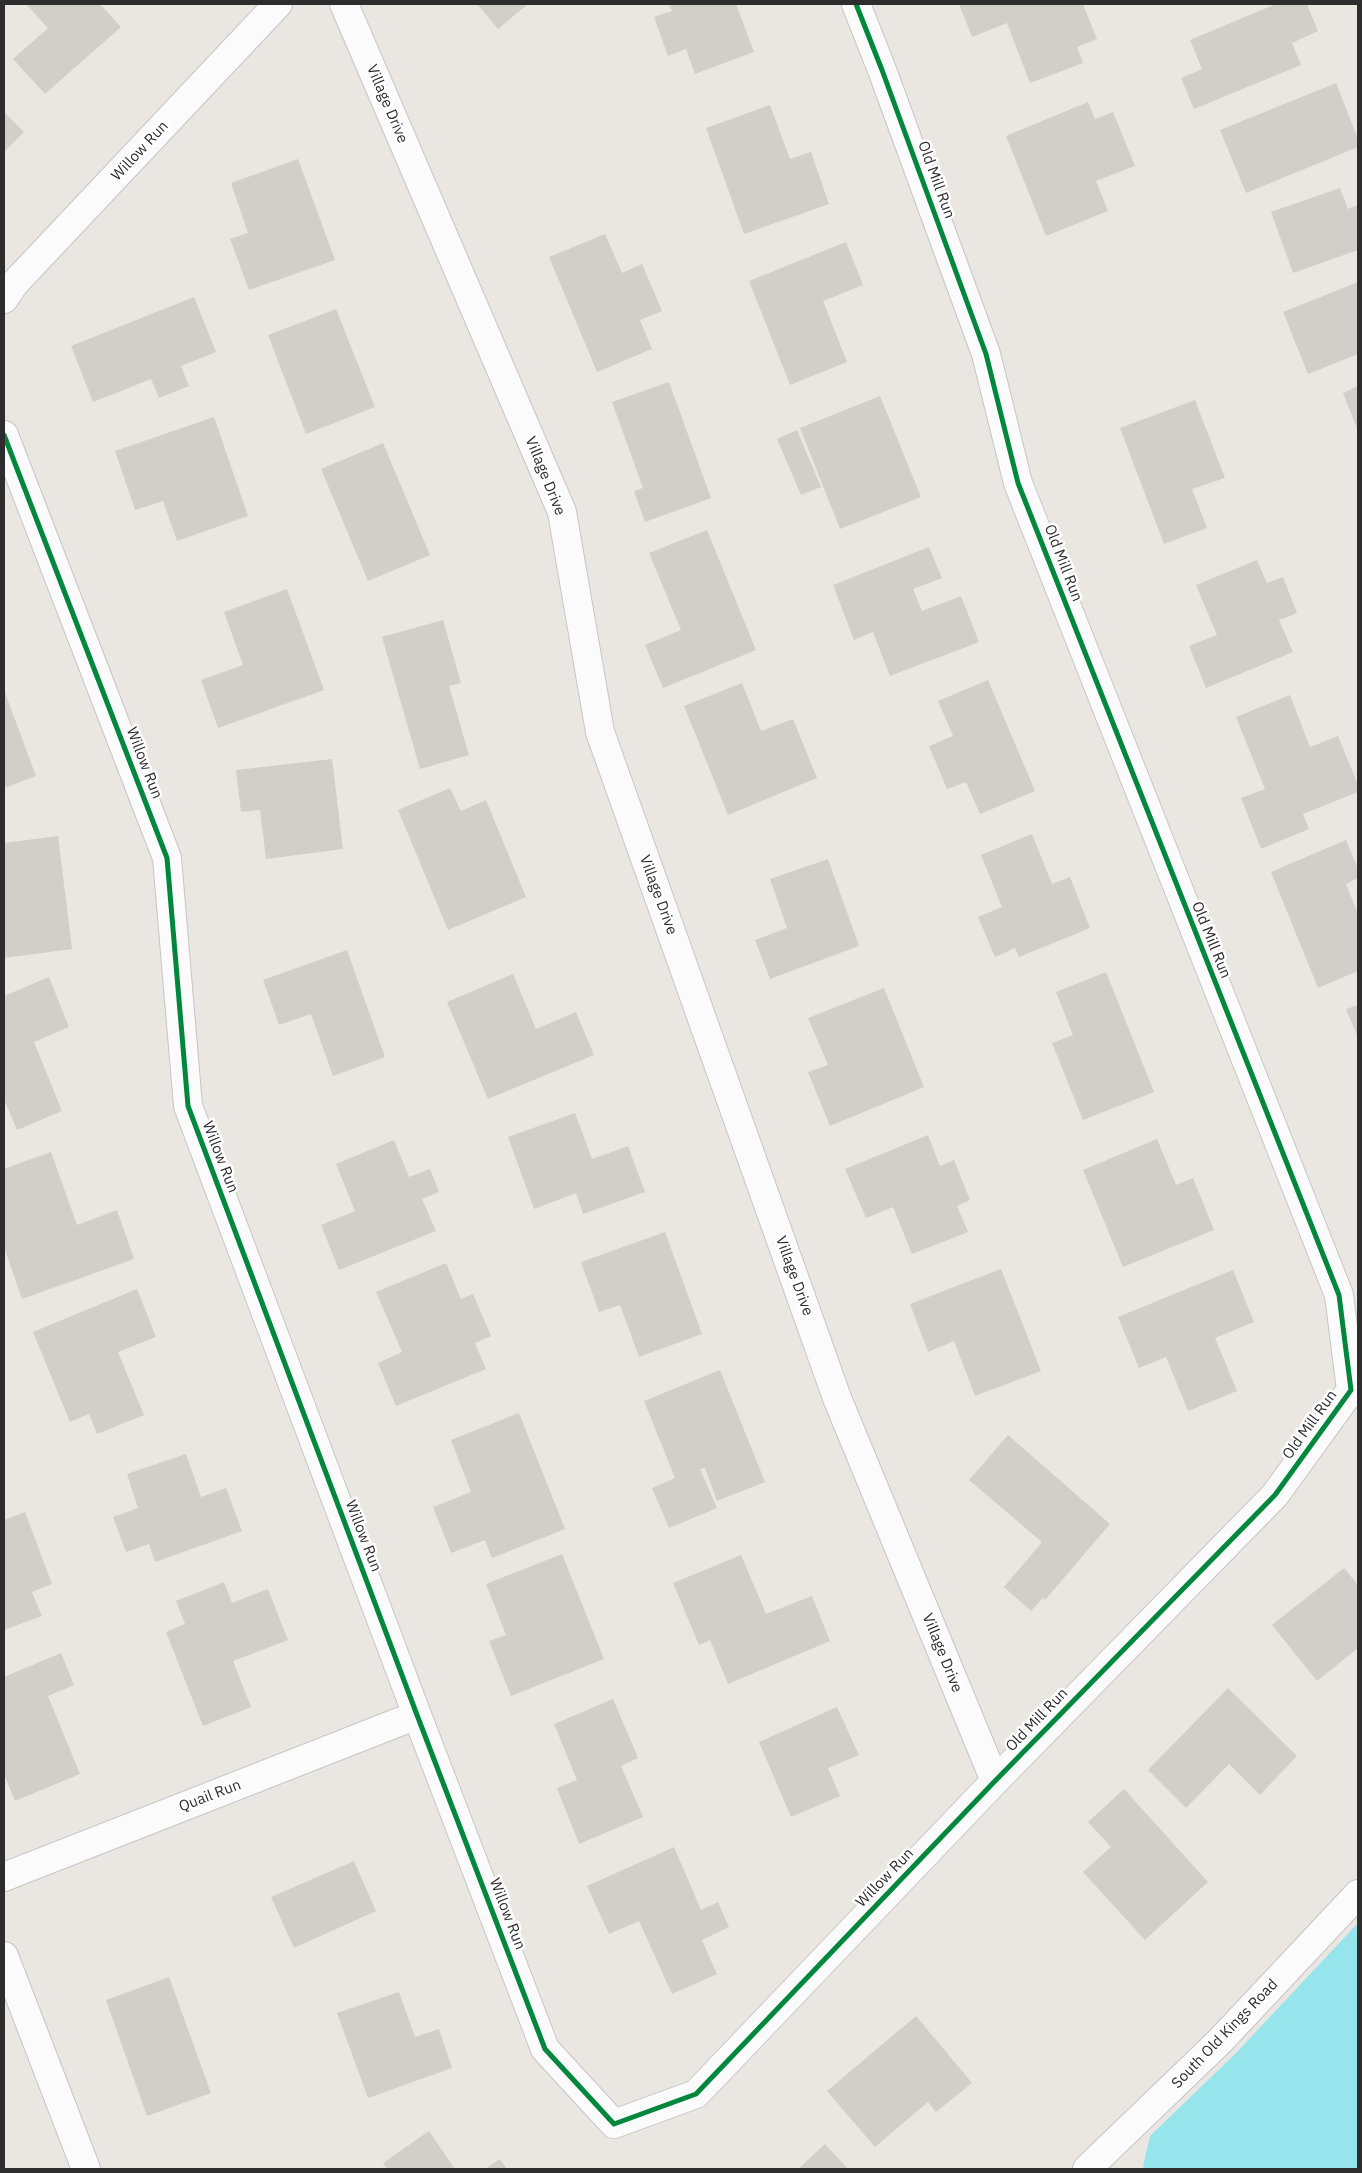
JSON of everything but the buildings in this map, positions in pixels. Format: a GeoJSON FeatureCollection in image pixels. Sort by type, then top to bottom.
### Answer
{"type":"FeatureCollection","features":[{"type":"Feature","properties":{"kind":"street","name":"Willow Run"},"geometry":{"type":"LineString","coordinates":[[4,299],[14,284],[278,4]]}},
{"type":"Feature","properties":{"kind":"street","name":"Village Drive"},"geometry":{"type":"LineString","coordinates":[[344,4],[562,512],[600,732],[837,1398],[995,1781]]}},
{"type":"Feature","properties":{"kind":"street","name":"Old Mill Run"},"geometry":{"type":"LineString","coordinates":[[856,4],[986,354],[1018,483],[1339,1295],[1351,1390],[1276,1495],[995,1781]]}},
{"type":"Feature","properties":{"kind":"street","name":"Willow Run"},"geometry":{"type":"LineString","coordinates":[[4,435],[167,858],[188,1106],[545,2050],[614,2124],[696,2094],[995,1781]]}},
{"type":"Feature","properties":{"kind":"street","name":"Quail Run"},"geometry":{"type":"LineString","coordinates":[[4,1877],[417,1715]]}},
{"type":"Feature","properties":{"kind":"street","name":"South Old Kings Road"},"geometry":{"type":"LineString","coordinates":[[1087,2169],[1220,2041],[1358,1894]]}},
{"type":"Feature","properties":{"kind":"street"},"geometry":{"type":"LineString","coordinates":[[4,1956],[86,2169]]}},
{"type":"Feature","properties":{"kind":"water"},"geometry":{"type":"Polygon","coordinates":[[[1358,1923],[1358,2169],[1145,2169],[1143,2166],[1150,2136],[1235,2054],[1358,1923]]]}},
{"type":"Feature","properties":{"kind":"cycle path"},"geometry":{"type":"LineString","coordinates":[[4,435],[167,858],[188,1106],[545,2049],[614,2124],[696,2094],[995,1781],[1275,1495],[1351,1390],[1339,1295],[1018,483],[986,354],[856,4]]}}]}
